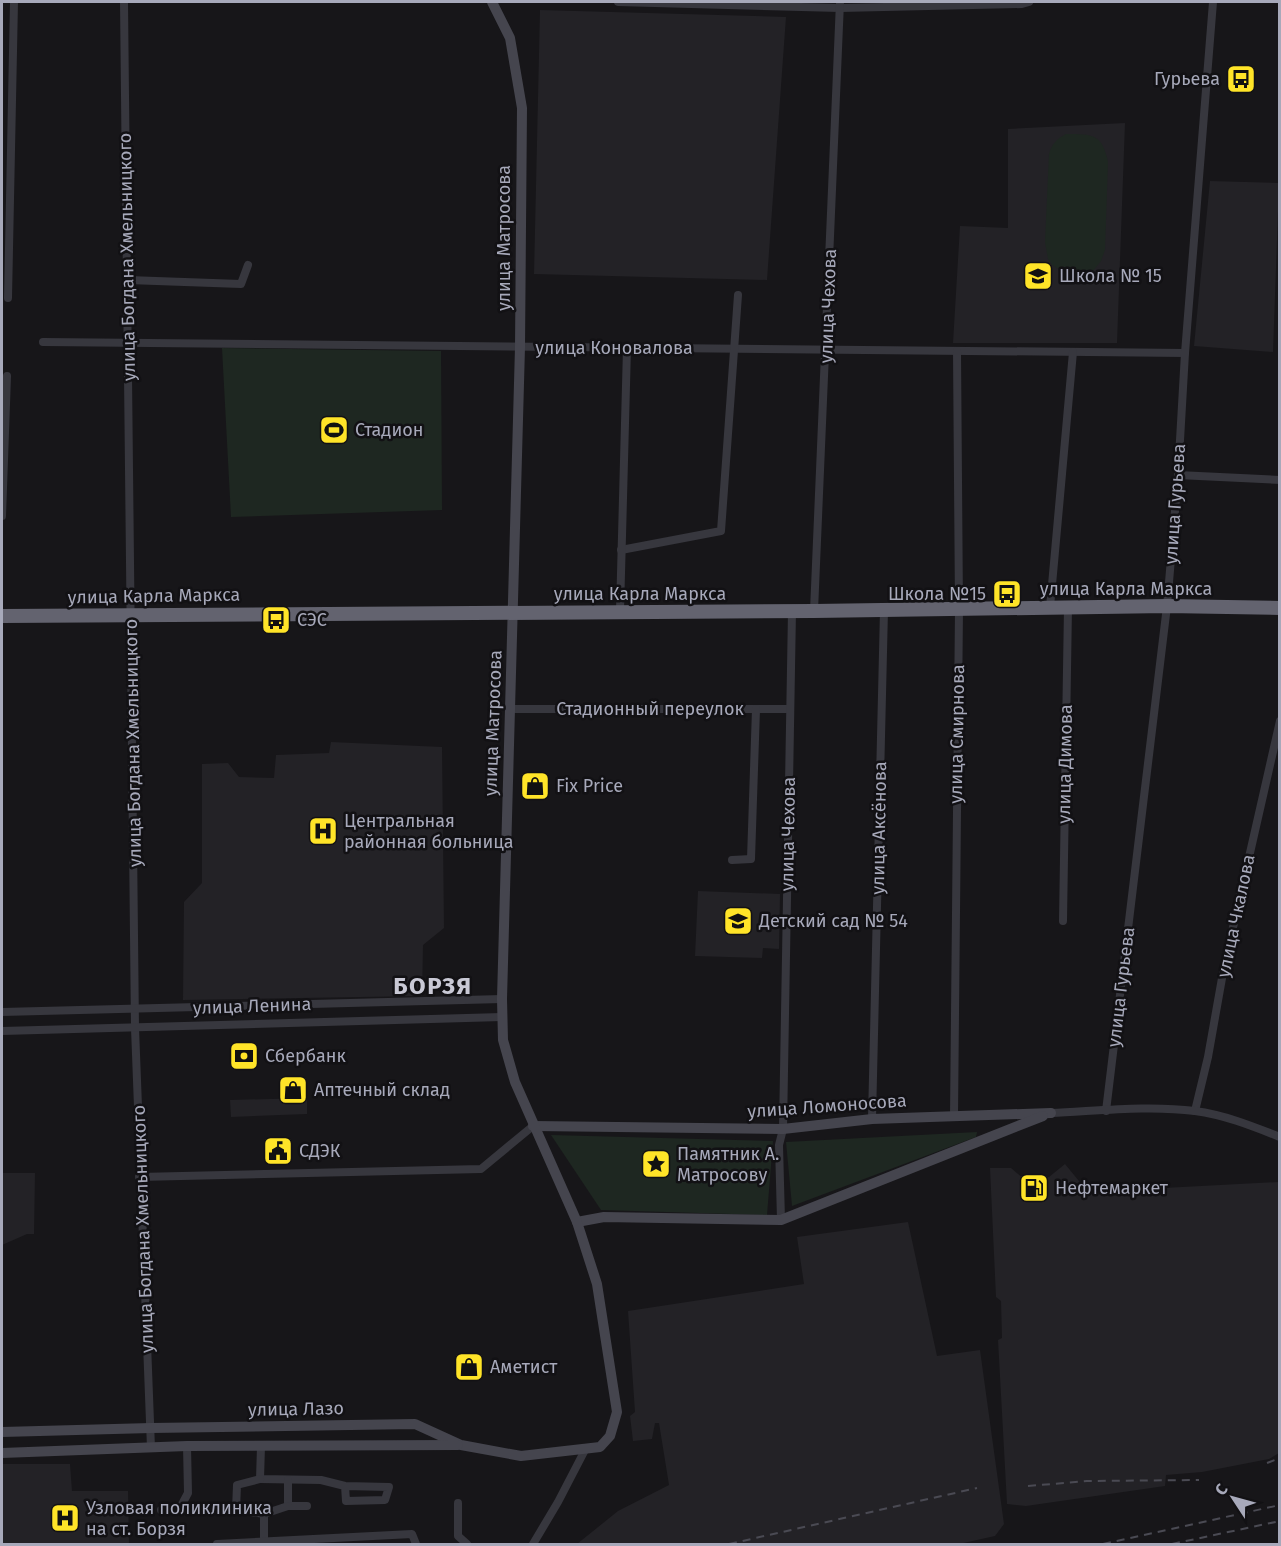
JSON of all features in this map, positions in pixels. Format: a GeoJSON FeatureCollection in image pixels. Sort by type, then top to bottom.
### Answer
{"type":"FeatureCollection","features":[{"type":"Feature","properties":{"kind":"highway","name":"улица Карла Маркса"},"geometry":{"type":"LineString","coordinates":[[2,616],[814,611],[1167,606],[1280,608]]}},
{"type":"Feature","properties":{"kind":"street"},"geometry":{"type":"LineString","coordinates":[[8,298],[14,2]]}},
{"type":"Feature","properties":{"kind":"street","name":"улица Богдана Хмельницкого"},"geometry":{"type":"LineString","coordinates":[[124,2],[135,1028],[151,1448]]}},
{"type":"Feature","properties":{"kind":"street","name":"улица Матросова"},"geometry":{"type":"LineString","coordinates":[[492,2],[510,38],[522,108],[520,347],[502,999],[503,1040],[509,1065],[533,1126],[577,1222],[597,1284],[617,1412],[610,1436],[600,1447],[585,1450]]}},
{"type":"Feature","properties":{"kind":"street"},"geometry":{"type":"LineString","coordinates":[[618,2],[840,5],[1022,4],[1029,2]]}},
{"type":"Feature","properties":{"kind":"street","name":"улица Гурьева"},"geometry":{"type":"LineString","coordinates":[[1106,1111],[1167,606],[1214,2]]}},
{"type":"Feature","properties":{"kind":"street","name":"улица Чехова"},"geometry":{"type":"LineString","coordinates":[[814,611],[827,350],[840,5]]}},
{"type":"Feature","properties":{"kind":"street"},"geometry":{"type":"LineString","coordinates":[[128,280],[241,284],[248,265]]}},
{"type":"Feature","properties":{"kind":"street"},"geometry":{"type":"LineString","coordinates":[[621,550],[721,531],[738,295]]}},
{"type":"Feature","properties":{"kind":"street","name":"улица Коновалова"},"geometry":{"type":"LineString","coordinates":[[43,342],[1185,353]]}},
{"type":"Feature","properties":{"kind":"street"},"geometry":{"type":"LineString","coordinates":[[620,611],[627,348]]}},
{"type":"Feature","properties":{"kind":"street","name":"улица Смирнова"},"geometry":{"type":"LineString","coordinates":[[954,1116],[958,609],[957,351]]}},
{"type":"Feature","properties":{"kind":"street"},"geometry":{"type":"LineString","coordinates":[[1050,607],[1073,352]]}},
{"type":"Feature","properties":{"kind":"street"},"geometry":{"type":"LineString","coordinates":[[2,516],[7,376]]}},
{"type":"Feature","properties":{"kind":"street"},"geometry":{"type":"LineString","coordinates":[[1178,475],[1280,480]]}},
{"type":"Feature","properties":{"kind":"street","name":"улица Димова"},"geometry":{"type":"LineString","coordinates":[[1062,921],[1068,607]]}},
{"type":"Feature","properties":{"kind":"street","name":"улица Аксёнова"},"geometry":{"type":"LineString","coordinates":[[872,1119],[884,610]]}},
{"type":"Feature","properties":{"kind":"street","name":"улица Чехова"},"geometry":{"type":"LineString","coordinates":[[781,1220],[779,1145],[783,1129],[792,611]]}},
{"type":"Feature","properties":{"kind":"street","name":"Стадионный переулок"},"geometry":{"type":"LineString","coordinates":[[510,709],[789,709]]}},
{"type":"Feature","properties":{"kind":"street","name":"улица Чехова"},"geometry":{"type":"LineString","coordinates":[[732,860],[751,859],[756,709]]}},
{"type":"Feature","properties":{"kind":"street","name":"улица Чкалова"},"geometry":{"type":"LineString","coordinates":[[1195,1111],[1208,1057],[1224,967],[1280,722]]}},
{"type":"Feature","properties":{"kind":"street","name":"улица Ленина"},"geometry":{"type":"LineString","coordinates":[[2,1012],[502,999]]}},
{"type":"Feature","properties":{"kind":"street","name":"улица Ленина"},"geometry":{"type":"LineString","coordinates":[[2,1031],[502,1017]]}},
{"type":"Feature","properties":{"kind":"street","name":"улица Ломоносова"},"geometry":{"type":"LineString","coordinates":[[533,1126],[783,1129],[872,1119],[1159,1109],[1195,1111],[1239,1121],[1280,1137]]}},
{"type":"Feature","properties":{"kind":"street","name":"улица Ломоносова"},"geometry":{"type":"LineString","coordinates":[[577,1222],[604,1217],[781,1220],[1051,1113]]}},
{"type":"Feature","properties":{"kind":"street"},"geometry":{"type":"LineString","coordinates":[[140,1177],[481,1170],[533,1126]]}},
{"type":"Feature","properties":{"kind":"street","name":"улица Лазо"},"geometry":{"type":"LineString","coordinates":[[2,1432],[415,1424],[461,1445],[521,1456],[585,1450]]}},
{"type":"Feature","properties":{"kind":"street"},"geometry":{"type":"LineString","coordinates":[[2,1453],[187,1446],[461,1445]]}},
{"type":"Feature","properties":{"kind":"street"},"geometry":{"type":"LineString","coordinates":[[161,1510],[180,1508],[188,1493],[187,1446]]}},
{"type":"Feature","properties":{"kind":"street","name":"улица Лазо"},"geometry":{"type":"LineString","coordinates":[[260,1479],[261,1446]]}},
{"type":"Feature","properties":{"kind":"street"},"geometry":{"type":"LineString","coordinates":[[533,1545],[585,1450]]}},
{"type":"Feature","properties":{"kind":"street"},"geometry":{"type":"LineString","coordinates":[[236,1510],[237,1485],[260,1479],[321,1480],[345,1486],[389,1487],[385,1500],[346,1501],[345,1486]]}},
{"type":"Feature","properties":{"kind":"street"},"geometry":{"type":"LineString","coordinates":[[288,1480],[288,1506]]}},
{"type":"Feature","properties":{"kind":"street"},"geometry":{"type":"LineString","coordinates":[[459,1503],[458,1536],[467,1545]]}},
{"type":"Feature","properties":{"kind":"street"},"geometry":{"type":"LineString","coordinates":[[214,1510],[264,1514],[288,1506],[307,1506]]}},
{"type":"Feature","properties":{"kind":"street"},"geometry":{"type":"LineString","coordinates":[[264,1514],[264,1542]]}},
{"type":"Feature","properties":{"kind":"street"},"geometry":{"type":"LineString","coordinates":[[217,1545],[412,1534],[416,1545]]}},
{"type":"Feature","properties":{"kind":"shaded area"},"geometry":{"type":"Polygon","coordinates":[[[540,10],[786,17],[767,280],[534,274],[540,10]]]}},
{"type":"Feature","properties":{"kind":"shaded area","name":"Школа № 15"},"geometry":{"type":"Polygon","coordinates":[[[1125,123],[1117,343],[953,343],[960,226],[1008,228],[1008,129],[1125,123]]]}},
{"type":"Feature","properties":{"kind":"shaded area"},"geometry":{"type":"Polygon","coordinates":[[[1066,134],[1083,134],[1095,138],[1103,146],[1108,162],[1105,250],[1101,261],[1093,271],[1084,275],[1068,275],[1052,265],[1048,259],[1045,242],[1049,154],[1055,142],[1066,134]]]}},
{"type":"Feature","properties":{"kind":"shaded area"},"geometry":{"type":"Polygon","coordinates":[[[1210,181],[1279,183],[1273,352],[1194,346],[1210,181]]]}},
{"type":"Feature","properties":{"kind":"shaded area","name":"Стадион"},"geometry":{"type":"Polygon","coordinates":[[[222,348],[441,351],[442,510],[231,517],[222,348]]]}},
{"type":"Feature","properties":{"kind":"shaded area","name":"Центральная районная больница"},"geometry":{"type":"Polygon","coordinates":[[[331,742],[442,747],[444,928],[423,945],[422,996],[183,1000],[184,902],[202,883],[202,764],[228,763],[239,777],[274,778],[276,755],[329,753],[331,742]]]}},
{"type":"Feature","properties":{"kind":"shaded area","name":"Детский сад № 54"},"geometry":{"type":"Polygon","coordinates":[[[698,891],[780,894],[779,949],[763,948],[762,958],[695,956],[698,891]]]}},
{"type":"Feature","properties":{"kind":"shaded area"},"geometry":{"type":"Polygon","coordinates":[[[307,1098],[307,1114],[231,1117],[230,1100],[307,1098]]]}},
{"type":"Feature","properties":{"kind":"shaded area"},"geometry":{"type":"Polygon","coordinates":[[[977,1132],[976,1137],[792,1206],[786,1142],[977,1132]]]}},
{"type":"Feature","properties":{"kind":"shaded area"},"geometry":{"type":"Polygon","coordinates":[[[551,1135],[773,1141],[767,1215],[601,1210],[551,1135]]]}},
{"type":"Feature","properties":{"kind":"shaded area"},"geometry":{"type":"Polygon","coordinates":[[[1065,1164],[1088,1192],[1279,1182],[1279,1453],[1269,1459],[1202,1472],[1166,1475],[1165,1486],[1026,1506],[1007,1504],[998,1340],[1002,1338],[1001,1301],[996,1297],[990,1168],[1011,1168],[1025,1180],[1049,1177],[1065,1164]]]}},
{"type":"Feature","properties":{"kind":"shaded area"},"geometry":{"type":"Polygon","coordinates":[[[2,1173],[35,1173],[34,1234],[27,1234],[2,1245],[2,1173]]]}},
{"type":"Feature","properties":{"kind":"shaded area"},"geometry":{"type":"Polygon","coordinates":[[[908,1222],[937,1356],[980,1350],[1004,1524],[995,1536],[959,1544],[577,1544],[618,1511],[669,1485],[659,1423],[655,1423],[652,1439],[633,1441],[630,1416],[635,1412],[628,1311],[804,1284],[797,1237],[908,1222]]]}},
{"type":"Feature","properties":{"kind":"shaded area","name":"Узловая поликлиника на ст. Борзя"},"geometry":{"type":"Polygon","coordinates":[[[2,1464],[70,1464],[72,1491],[128,1491],[129,1544],[2,1544],[2,1464]]]}},
{"type":"Feature","properties":{"kind":"railway"},"geometry":{"type":"LineString","coordinates":[[1267,1463],[1280,1458]]}},
{"type":"Feature","properties":{"kind":"railway"},"geometry":{"type":"LineString","coordinates":[[1028,1486],[1087,1481],[1199,1480]]}},
{"type":"Feature","properties":{"kind":"railway"},"geometry":{"type":"LineString","coordinates":[[729,1544],[977,1488]]}},
{"type":"Feature","properties":{"kind":"railway"},"geometry":{"type":"LineString","coordinates":[[1103,1544],[1280,1505]]}},
{"type":"Feature","properties":{"kind":"railway"},"geometry":{"type":"LineString","coordinates":[[1172,1544],[1280,1521]]}},
{"type":"Feature","properties":{"kind":"place","name":"Гурьева"},"geometry":{"type":"Point","coordinates":[1241,79]}},
{"type":"Feature","properties":{"kind":"place","name":"Школа № 15"},"geometry":{"type":"Point","coordinates":[1038,276]}},
{"type":"Feature","properties":{"kind":"place","name":"Стадион"},"geometry":{"type":"Point","coordinates":[334,430]}},
{"type":"Feature","properties":{"kind":"place","name":"Школа №15"},"geometry":{"type":"Point","coordinates":[1007,594]}},
{"type":"Feature","properties":{"kind":"place","name":"СЭС"},"geometry":{"type":"Point","coordinates":[276,620]}},
{"type":"Feature","properties":{"kind":"place","name":"Fix Price"},"geometry":{"type":"Point","coordinates":[535,786]}},
{"type":"Feature","properties":{"kind":"place","name":"Центральная районная больница"},"geometry":{"type":"Point","coordinates":[323,831]}},
{"type":"Feature","properties":{"kind":"place","name":"Детский сад № 54"},"geometry":{"type":"Point","coordinates":[738,921]}},
{"type":"Feature","properties":{"kind":"place","name":"Сбербанк"},"geometry":{"type":"Point","coordinates":[244,1056]}},
{"type":"Feature","properties":{"kind":"place","name":"Аптечный склад"},"geometry":{"type":"Point","coordinates":[293,1090]}},
{"type":"Feature","properties":{"kind":"place","name":"СДЭК"},"geometry":{"type":"Point","coordinates":[278,1151]}},
{"type":"Feature","properties":{"kind":"place","name":"Памятник А. Матросову"},"geometry":{"type":"Point","coordinates":[656,1164]}},
{"type":"Feature","properties":{"kind":"place","name":"Нефтемаркет"},"geometry":{"type":"Point","coordinates":[1034,1188]}},
{"type":"Feature","properties":{"kind":"place","name":"Аметист"},"geometry":{"type":"Point","coordinates":[469,1367]}},
{"type":"Feature","properties":{"kind":"place","name":"Узловая поликлиника на ст. Борзя"},"geometry":{"type":"Point","coordinates":[65,1518]}},
{"type":"Feature","properties":{"kind":"district","name":"БОРЗЯ"},"geometry":{"type":"Point","coordinates":[433,986]}}]}
